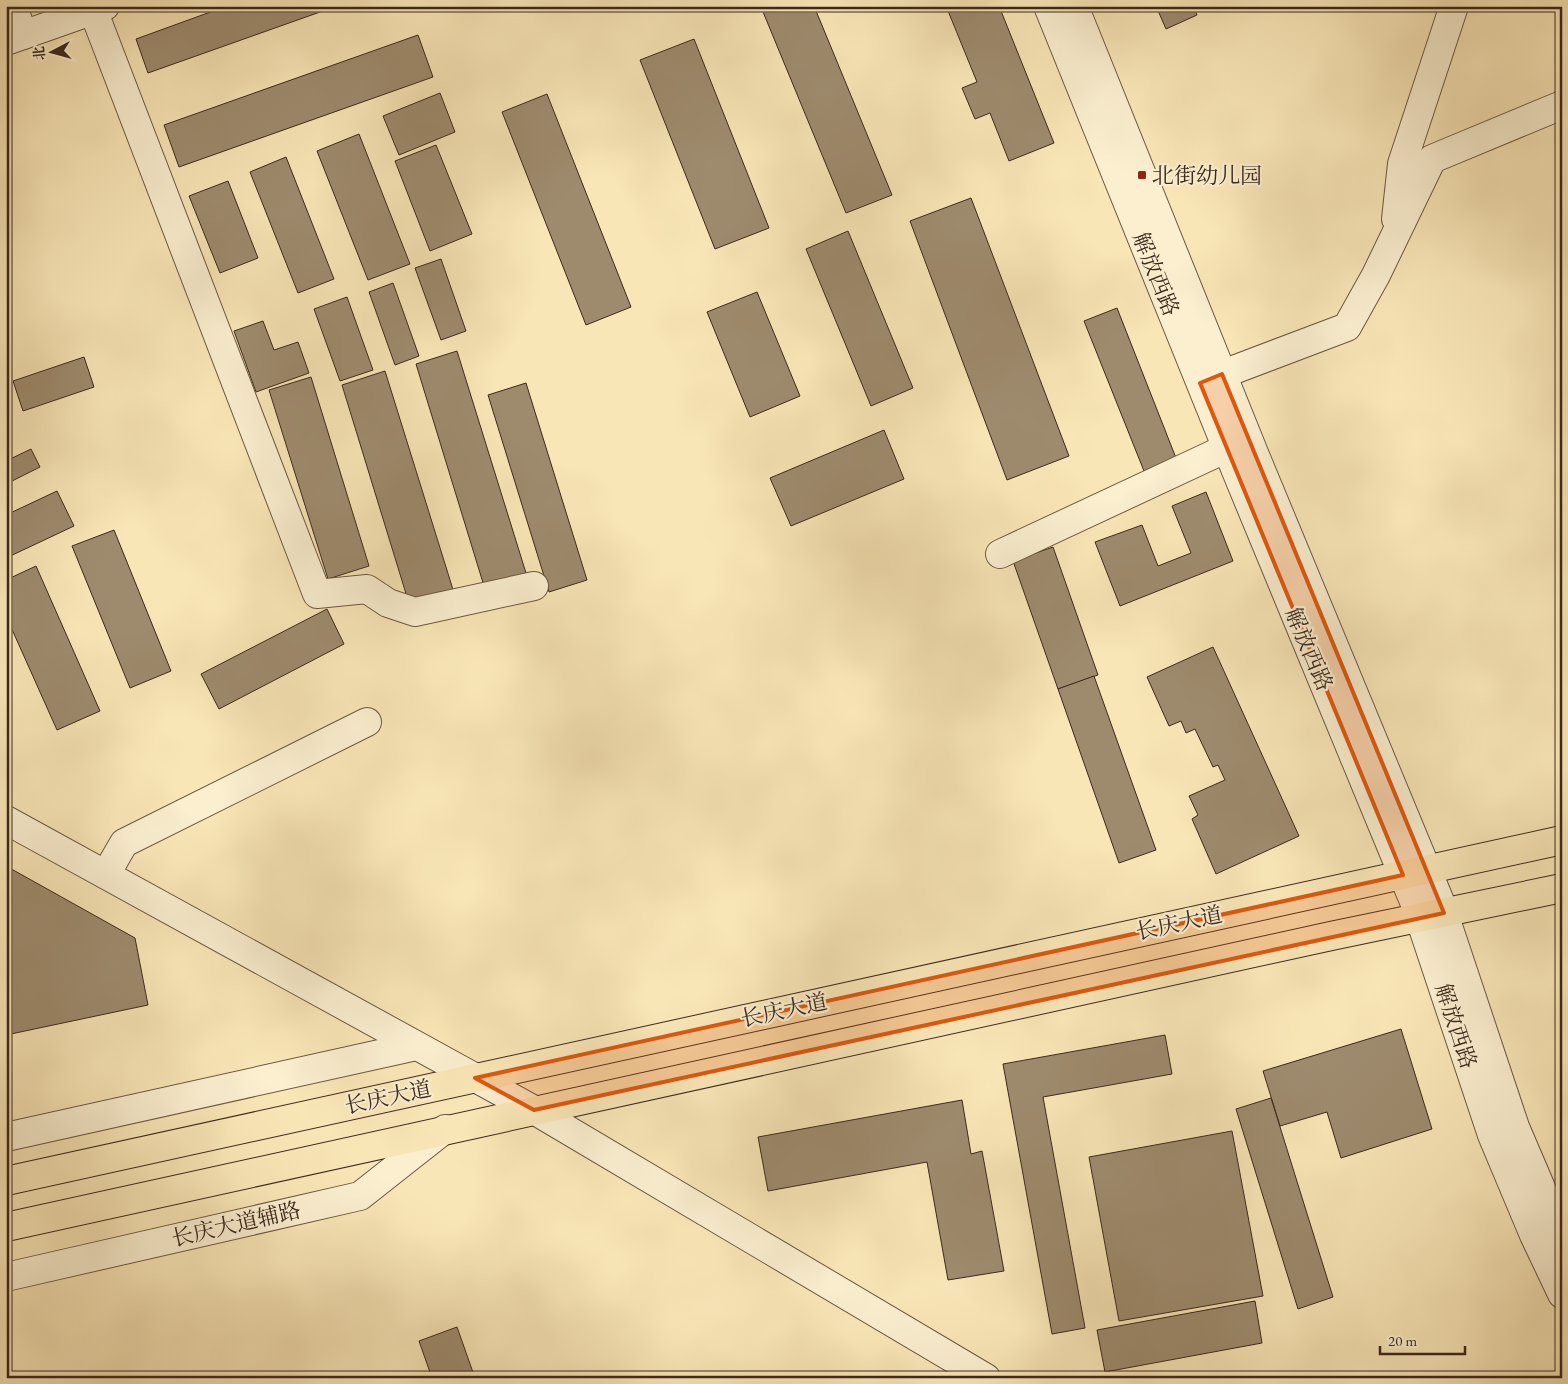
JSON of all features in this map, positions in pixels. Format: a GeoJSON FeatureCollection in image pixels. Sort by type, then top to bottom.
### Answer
{"type":"FeatureCollection","features":[{"type":"Feature","properties":{"kind":"main road","name":"长庆大道"},"geometry":{"type":"LineString","coordinates":[[6,1181],[1562,840]]}},
{"type":"Feature","properties":{"kind":"main road","name":"长庆大道"},"geometry":{"type":"LineString","coordinates":[[6,1227],[534,1110],[1562,888]]}},
{"type":"Feature","properties":{"kind":"street"},"geometry":{"type":"LineString","coordinates":[[14,6],[15,38],[99,8],[317,594],[367,589],[388,603],[415,612],[534,586]]}},
{"type":"Feature","properties":{"kind":"street","name":"解放西路"},"geometry":{"type":"LineString","coordinates":[[1048,6],[1211,379],[1416,872],[1515,1127],[1562,1237]]}},
{"type":"Feature","properties":{"kind":"street","name":"解放西路"},"geometry":{"type":"LineString","coordinates":[[1074,6],[1211,379]]}},
{"type":"Feature","properties":{"kind":"street"},"geometry":{"type":"LineString","coordinates":[[1395,236],[1402,164],[1454,6]]}},
{"type":"Feature","properties":{"kind":"street"},"geometry":{"type":"LineString","coordinates":[[1211,379],[1347,327],[1395,236],[1432,159],[1562,105]]}},
{"type":"Feature","properties":{"kind":"street"},"geometry":{"type":"LineString","coordinates":[[1000,554],[1237,443]]}},
{"type":"Feature","properties":{"kind":"street"},"geometry":{"type":"LineString","coordinates":[[106,874],[124,843],[367,722]]}},
{"type":"Feature","properties":{"kind":"street"},"geometry":{"type":"LineString","coordinates":[[6,820],[534,1110],[986,1378]]}},
{"type":"Feature","properties":{"kind":"street","name":"解放西路"},"geometry":{"type":"LineString","coordinates":[[1432,915],[1492,1135],[1534,1235],[1562,1294]]}},
{"type":"Feature","properties":{"kind":"street"},"geometry":{"type":"LineString","coordinates":[[6,1137],[416,1046]]}},
{"type":"Feature","properties":{"kind":"street","name":"长庆大道辅路"},"geometry":{"type":"LineString","coordinates":[[6,1277],[360,1196],[445,1130]]}},
{"type":"Feature","properties":{"kind":"highlighted area"},"geometry":{"type":"Polygon","coordinates":[[[1222,374],[1444,913],[534,1110],[475,1078],[1403,875],[1200,383],[1222,374]]]}},
{"type":"Feature","properties":{"kind":"building"},"geometry":{"type":"Polygon","coordinates":[[[227,6],[337,6],[148,73],[136,39],[227,6]]]}},
{"type":"Feature","properties":{"kind":"building"},"geometry":{"type":"Polygon","coordinates":[[[814,6],[892,195],[846,213],[761,7],[814,6]]]}},
{"type":"Feature","properties":{"kind":"building"},"geometry":{"type":"Polygon","coordinates":[[[946,6],[999,6],[1054,143],[1009,161],[990,113],[975,119],[962,88],[977,82],[946,6]]]}},
{"type":"Feature","properties":{"kind":"building"},"geometry":{"type":"Polygon","coordinates":[[[1156,6],[1193,6],[1197,15],[1166,29],[1156,6]]]}},
{"type":"Feature","properties":{"kind":"building"},"geometry":{"type":"Polygon","coordinates":[[[418,35],[433,77],[179,167],[164,125],[418,35]]]}},
{"type":"Feature","properties":{"kind":"building"},"geometry":{"type":"Polygon","coordinates":[[[694,39],[769,228],[715,249],[640,60],[694,39]]]}},
{"type":"Feature","properties":{"kind":"building"},"geometry":{"type":"Polygon","coordinates":[[[440,93],[455,132],[399,155],[383,116],[440,93]]]}},
{"type":"Feature","properties":{"kind":"building"},"geometry":{"type":"Polygon","coordinates":[[[547,94],[631,307],[586,325],[502,112],[547,94]]]}},
{"type":"Feature","properties":{"kind":"building"},"geometry":{"type":"Polygon","coordinates":[[[359,134],[410,264],[368,280],[317,151],[359,134]]]}},
{"type":"Feature","properties":{"kind":"building"},"geometry":{"type":"Polygon","coordinates":[[[436,145],[472,234],[430,251],[395,161],[436,145]]]}},
{"type":"Feature","properties":{"kind":"building"},"geometry":{"type":"Polygon","coordinates":[[[286,157],[334,279],[298,293],[250,172],[286,157]]]}},
{"type":"Feature","properties":{"kind":"building"},"geometry":{"type":"Polygon","coordinates":[[[228,181],[258,258],[220,273],[189,196],[228,181]]]}},
{"type":"Feature","properties":{"kind":"building"},"geometry":{"type":"Polygon","coordinates":[[[971,198],[1069,456],[1007,480],[910,221],[971,198]]]}},
{"type":"Feature","properties":{"kind":"building"},"geometry":{"type":"Polygon","coordinates":[[[848,231],[913,388],[871,406],[806,249],[848,231]]]}},
{"type":"Feature","properties":{"kind":"building"},"geometry":{"type":"Polygon","coordinates":[[[441,259],[466,331],[441,340],[415,268],[441,259]]]}},
{"type":"Feature","properties":{"kind":"building"},"geometry":{"type":"Polygon","coordinates":[[[393,283],[419,356],[395,365],[369,292],[393,283]]]}},
{"type":"Feature","properties":{"kind":"building"},"geometry":{"type":"Polygon","coordinates":[[[757,292],[800,396],[750,417],[707,312],[757,292]]]}},
{"type":"Feature","properties":{"kind":"building"},"geometry":{"type":"Polygon","coordinates":[[[347,297],[373,370],[340,381],[314,309],[347,297]]]}},
{"type":"Feature","properties":{"kind":"building"},"geometry":{"type":"Polygon","coordinates":[[[1117,308],[1176,458],[1144,471],[1084,321],[1117,308]]]}},
{"type":"Feature","properties":{"kind":"building"},"geometry":{"type":"Polygon","coordinates":[[[263,321],[274,350],[298,342],[309,373],[256,392],[234,331],[263,321]]]}},
{"type":"Feature","properties":{"kind":"building"},"geometry":{"type":"Polygon","coordinates":[[[457,351],[526,573],[484,586],[416,364],[457,351]]]}},
{"type":"Feature","properties":{"kind":"building"},"geometry":{"type":"Polygon","coordinates":[[[84,357],[94,387],[23,411],[13,381],[84,357]]]}},
{"type":"Feature","properties":{"kind":"building"},"geometry":{"type":"Polygon","coordinates":[[[385,371],[455,596],[411,610],[342,385],[385,371]]]}},
{"type":"Feature","properties":{"kind":"building"},"geometry":{"type":"Polygon","coordinates":[[[311,377],[369,566],[328,579],[269,390],[311,377]]]}},
{"type":"Feature","properties":{"kind":"building"},"geometry":{"type":"Polygon","coordinates":[[[526,383],[587,580],[549,592],[488,395],[526,383]]]}},
{"type":"Feature","properties":{"kind":"building"},"geometry":{"type":"Polygon","coordinates":[[[884,430],[904,479],[791,526],[770,478],[884,430]]]}},
{"type":"Feature","properties":{"kind":"building"},"geometry":{"type":"Polygon","coordinates":[[[31,449],[40,467],[6,484],[6,461],[31,449]]]}},
{"type":"Feature","properties":{"kind":"building"},"geometry":{"type":"Polygon","coordinates":[[[57,491],[74,526],[6,558],[6,515],[57,491]]]}},
{"type":"Feature","properties":{"kind":"building"},"geometry":{"type":"Polygon","coordinates":[[[1206,492],[1233,561],[1120,606],[1095,542],[1142,525],[1158,566],[1191,553],[1172,506],[1206,492]]]}},
{"type":"Feature","properties":{"kind":"building"},"geometry":{"type":"Polygon","coordinates":[[[114,530],[171,671],[130,688],[72,546],[114,530]]]}},
{"type":"Feature","properties":{"kind":"building"},"geometry":{"type":"Polygon","coordinates":[[[1053,547],[1098,675],[1058,689],[1013,561],[1053,547]]]}},
{"type":"Feature","properties":{"kind":"building"},"geometry":{"type":"Polygon","coordinates":[[[36,566],[100,711],[57,730],[6,616],[6,580],[36,566]]]}},
{"type":"Feature","properties":{"kind":"building"},"geometry":{"type":"Polygon","coordinates":[[[327,609],[344,644],[219,709],[201,674],[327,609]]]}},
{"type":"Feature","properties":{"kind":"building"},"geometry":{"type":"Polygon","coordinates":[[[1213,647],[1299,836],[1216,874],[1192,819],[1198,815],[1189,796],[1225,780],[1218,765],[1213,767],[1195,729],[1186,733],[1181,721],[1169,726],[1147,677],[1213,647]]]}},
{"type":"Feature","properties":{"kind":"building"},"geometry":{"type":"Polygon","coordinates":[[[1094,676],[1156,850],[1119,863],[1058,689],[1094,676]]]}},
{"type":"Feature","properties":{"kind":"building"},"geometry":{"type":"Polygon","coordinates":[[[6,866],[135,938],[148,1005],[6,1035],[6,964],[9,964],[6,962],[6,866]]]}},
{"type":"Feature","properties":{"kind":"building"},"geometry":{"type":"Polygon","coordinates":[[[1401,1029],[1432,1129],[1341,1158],[1327,1112],[1280,1126],[1263,1071],[1401,1029]]]}},
{"type":"Feature","properties":{"kind":"building"},"geometry":{"type":"Polygon","coordinates":[[[1165,1035],[1172,1074],[1043,1097],[1085,1328],[1052,1334],[1003,1064],[1165,1035]]]}},
{"type":"Feature","properties":{"kind":"building"},"geometry":{"type":"Polygon","coordinates":[[[1271,1098],[1333,1297],[1298,1309],[1236,1109],[1271,1098]]]}},
{"type":"Feature","properties":{"kind":"building"},"geometry":{"type":"Polygon","coordinates":[[[962,1100],[971,1154],[982,1151],[1004,1271],[948,1280],[927,1162],[768,1191],[758,1137],[962,1100]]]}},
{"type":"Feature","properties":{"kind":"building"},"geometry":{"type":"Polygon","coordinates":[[[1232,1131],[1263,1296],[1119,1321],[1089,1157],[1232,1131]]]}},
{"type":"Feature","properties":{"kind":"building"},"geometry":{"type":"Polygon","coordinates":[[[1255,1301],[1262,1343],[1105,1372],[1097,1330],[1255,1301]]]}},
{"type":"Feature","properties":{"kind":"building"},"geometry":{"type":"Polygon","coordinates":[[[457,1327],[475,1378],[432,1378],[419,1341],[457,1327]]]}},
{"type":"Feature","properties":{"kind":"place","name":"北街幼儿园"},"geometry":{"type":"Point","coordinates":[1142,175]}}]}
